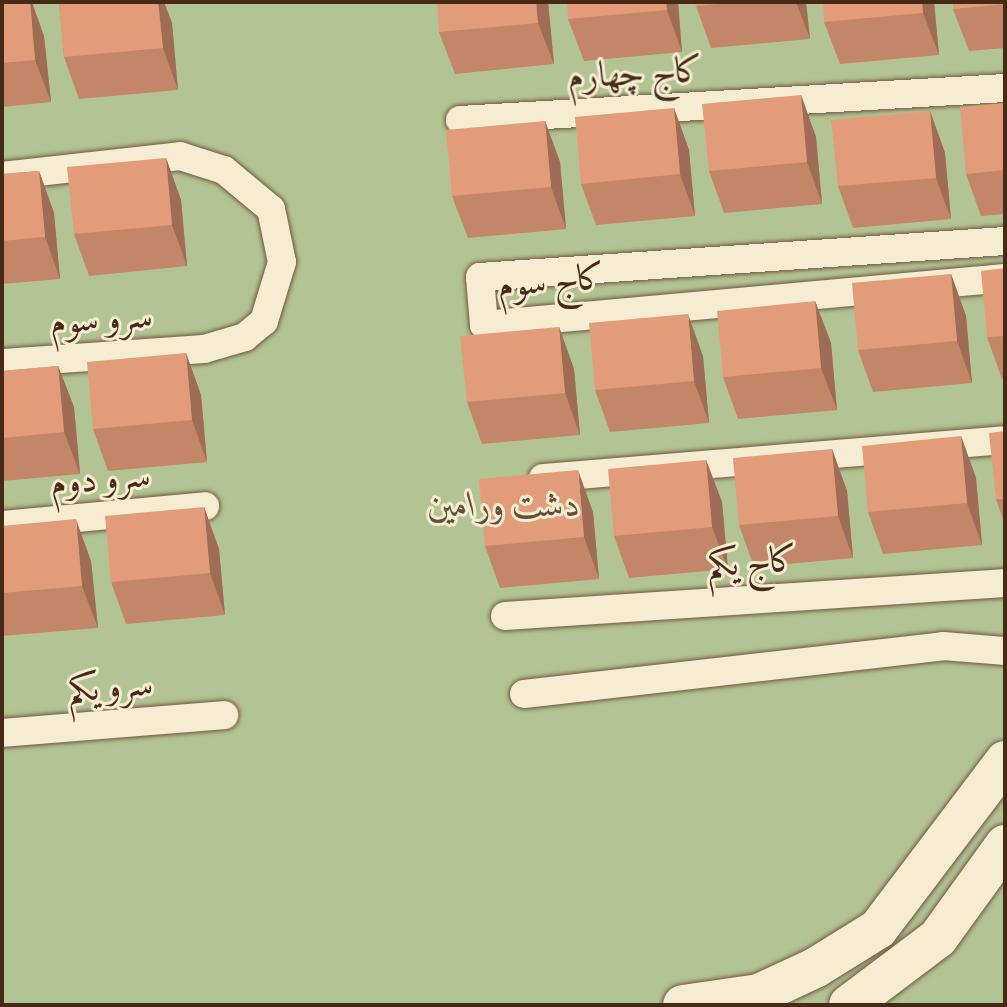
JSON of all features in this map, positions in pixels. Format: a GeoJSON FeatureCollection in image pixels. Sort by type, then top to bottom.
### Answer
{"type":"FeatureCollection","features":[{"type":"Feature","properties":{"kind":"street","name":"کاج چهارم"},"geometry":{"type":"LineString","coordinates":[[460,120],[1005,88]]}},
{"type":"Feature","properties":{"kind":"street","name":"سرو سوم"},"geometry":{"type":"LineString","coordinates":[[2,176],[180,156],[224,170],[252,189],[271,209],[279,235],[282,262],[264,321],[245,337],[204,349],[2,363]]}},
{"type":"Feature","properties":{"kind":"street","name":"کاج سوم"},"geometry":{"type":"LineString","coordinates":[[1005,241],[480,277],[484,325],[1005,278]]}},
{"type":"Feature","properties":{"kind":"street"},"geometry":{"type":"LineString","coordinates":[[516,481],[1005,440]]}},
{"type":"Feature","properties":{"kind":"street","name":"سرو دوم"},"geometry":{"type":"LineString","coordinates":[[2,525],[205,506]]}},
{"type":"Feature","properties":{"kind":"street","name":"کاج یکم"},"geometry":{"type":"LineString","coordinates":[[505,616],[1005,583]]}},
{"type":"Feature","properties":{"kind":"street"},"geometry":{"type":"LineString","coordinates":[[524,694],[943,646],[1005,651]]}},
{"type":"Feature","properties":{"kind":"street","name":"سرو یکم"},"geometry":{"type":"LineString","coordinates":[[2,733],[224,715]]}},
{"type":"Feature","properties":{"kind":"street"},"geometry":{"type":"LineString","coordinates":[[683,1005],[759,994],[815,968],[878,929],[1005,761]]}},
{"type":"Feature","properties":{"kind":"street"},"geometry":{"type":"LineString","coordinates":[[849,1005],[938,938],[1005,845]]}},
{"type":"Feature","properties":{"kind":"green space","name":"دشت ورامین"},"geometry":{"type":"Polygon","coordinates":[[[2,2],[1005,2],[1005,1005],[2,1005],[2,2]]]}},
{"type":"Feature","properties":{"kind":"building"},"geometry":{"type":"Polygon","coordinates":[[[2,2],[30,2],[35,60],[2,63],[2,2]]]}},
{"type":"Feature","properties":{"kind":"building"},"geometry":{"type":"Polygon","coordinates":[[[59,2],[158,2],[163,48],[64,57],[59,2]]]}},
{"type":"Feature","properties":{"kind":"building"},"geometry":{"type":"Polygon","coordinates":[[[437,2],[536,2],[538,23],[439,32],[437,2]]]}},
{"type":"Feature","properties":{"kind":"building"},"geometry":{"type":"Polygon","coordinates":[[[567,2],[666,2],[667,10],[568,19],[567,2]]]}},
{"type":"Feature","properties":{"kind":"building"},"geometry":{"type":"Polygon","coordinates":[[[695,2],[744,2],[696,6],[695,2]]]}},
{"type":"Feature","properties":{"kind":"building"},"geometry":{"type":"Polygon","coordinates":[[[823,2],[922,2],[923,13],[824,22],[823,2]]]}},
{"type":"Feature","properties":{"kind":"building"},"geometry":{"type":"Polygon","coordinates":[[[953,2],[1005,2],[1005,4],[953,9],[953,2]]]}},
{"type":"Feature","properties":{"kind":"building"},"geometry":{"type":"Polygon","coordinates":[[[801,95],[807,162],[709,171],[702,104],[801,95]]]}},
{"type":"Feature","properties":{"kind":"building"},"geometry":{"type":"Polygon","coordinates":[[[1005,103],[1005,170],[966,174],[960,107],[1005,103]]]}},
{"type":"Feature","properties":{"kind":"building"},"geometry":{"type":"Polygon","coordinates":[[[674,108],[680,174],[581,184],[575,117],[674,108]]]}},
{"type":"Feature","properties":{"kind":"building"},"geometry":{"type":"Polygon","coordinates":[[[930,111],[936,178],[838,186],[831,120],[930,111]]]}},
{"type":"Feature","properties":{"kind":"building"},"geometry":{"type":"Polygon","coordinates":[[[545,121],[551,187],[452,196],[446,130],[545,121]]]}},
{"type":"Feature","properties":{"kind":"building"},"geometry":{"type":"Polygon","coordinates":[[[166,158],[172,225],[74,234],[67,167],[166,158]]]}},
{"type":"Feature","properties":{"kind":"building"},"geometry":{"type":"Polygon","coordinates":[[[39,171],[45,237],[2,241],[2,174],[39,171]]]}},
{"type":"Feature","properties":{"kind":"building"},"geometry":{"type":"Polygon","coordinates":[[[1005,268],[1005,336],[987,337],[981,271],[1005,268]]]}},
{"type":"Feature","properties":{"kind":"building"},"geometry":{"type":"Polygon","coordinates":[[[951,274],[957,341],[858,350],[852,283],[951,274]]]}},
{"type":"Feature","properties":{"kind":"building"},"geometry":{"type":"Polygon","coordinates":[[[815,301],[821,368],[723,377],[717,311],[815,301]]]}},
{"type":"Feature","properties":{"kind":"building"},"geometry":{"type":"Polygon","coordinates":[[[688,314],[694,381],[595,390],[589,323],[688,314]]]}},
{"type":"Feature","properties":{"kind":"building"},"geometry":{"type":"Polygon","coordinates":[[[559,327],[565,393],[467,402],[460,336],[559,327]]]}},
{"type":"Feature","properties":{"kind":"building"},"geometry":{"type":"Polygon","coordinates":[[[186,353],[192,420],[93,429],[87,362],[186,353]]]}},
{"type":"Feature","properties":{"kind":"building"},"geometry":{"type":"Polygon","coordinates":[[[58,366],[64,432],[2,438],[2,371],[58,366]]]}},
{"type":"Feature","properties":{"kind":"building"},"geometry":{"type":"Polygon","coordinates":[[[1005,431],[1005,499],[996,499],[989,433],[1005,431]]]}},
{"type":"Feature","properties":{"kind":"building"},"geometry":{"type":"Polygon","coordinates":[[[961,436],[967,503],[868,512],[862,446],[961,436]]]}},
{"type":"Feature","properties":{"kind":"building"},"geometry":{"type":"Polygon","coordinates":[[[832,449],[838,516],[739,525],[733,458],[832,449]]]}},
{"type":"Feature","properties":{"kind":"building"},"geometry":{"type":"Polygon","coordinates":[[[706,460],[712,527],[614,536],[608,469],[706,460]]]}},
{"type":"Feature","properties":{"kind":"building"},"geometry":{"type":"Polygon","coordinates":[[[578,470],[584,537],[485,546],[479,479],[578,470]]]}},
{"type":"Feature","properties":{"kind":"building"},"geometry":{"type":"Polygon","coordinates":[[[204,507],[210,573],[111,582],[105,516],[204,507]]]}},
{"type":"Feature","properties":{"kind":"building"},"geometry":{"type":"Polygon","coordinates":[[[76,519],[82,586],[2,593],[2,526],[76,519]]]}}]}
